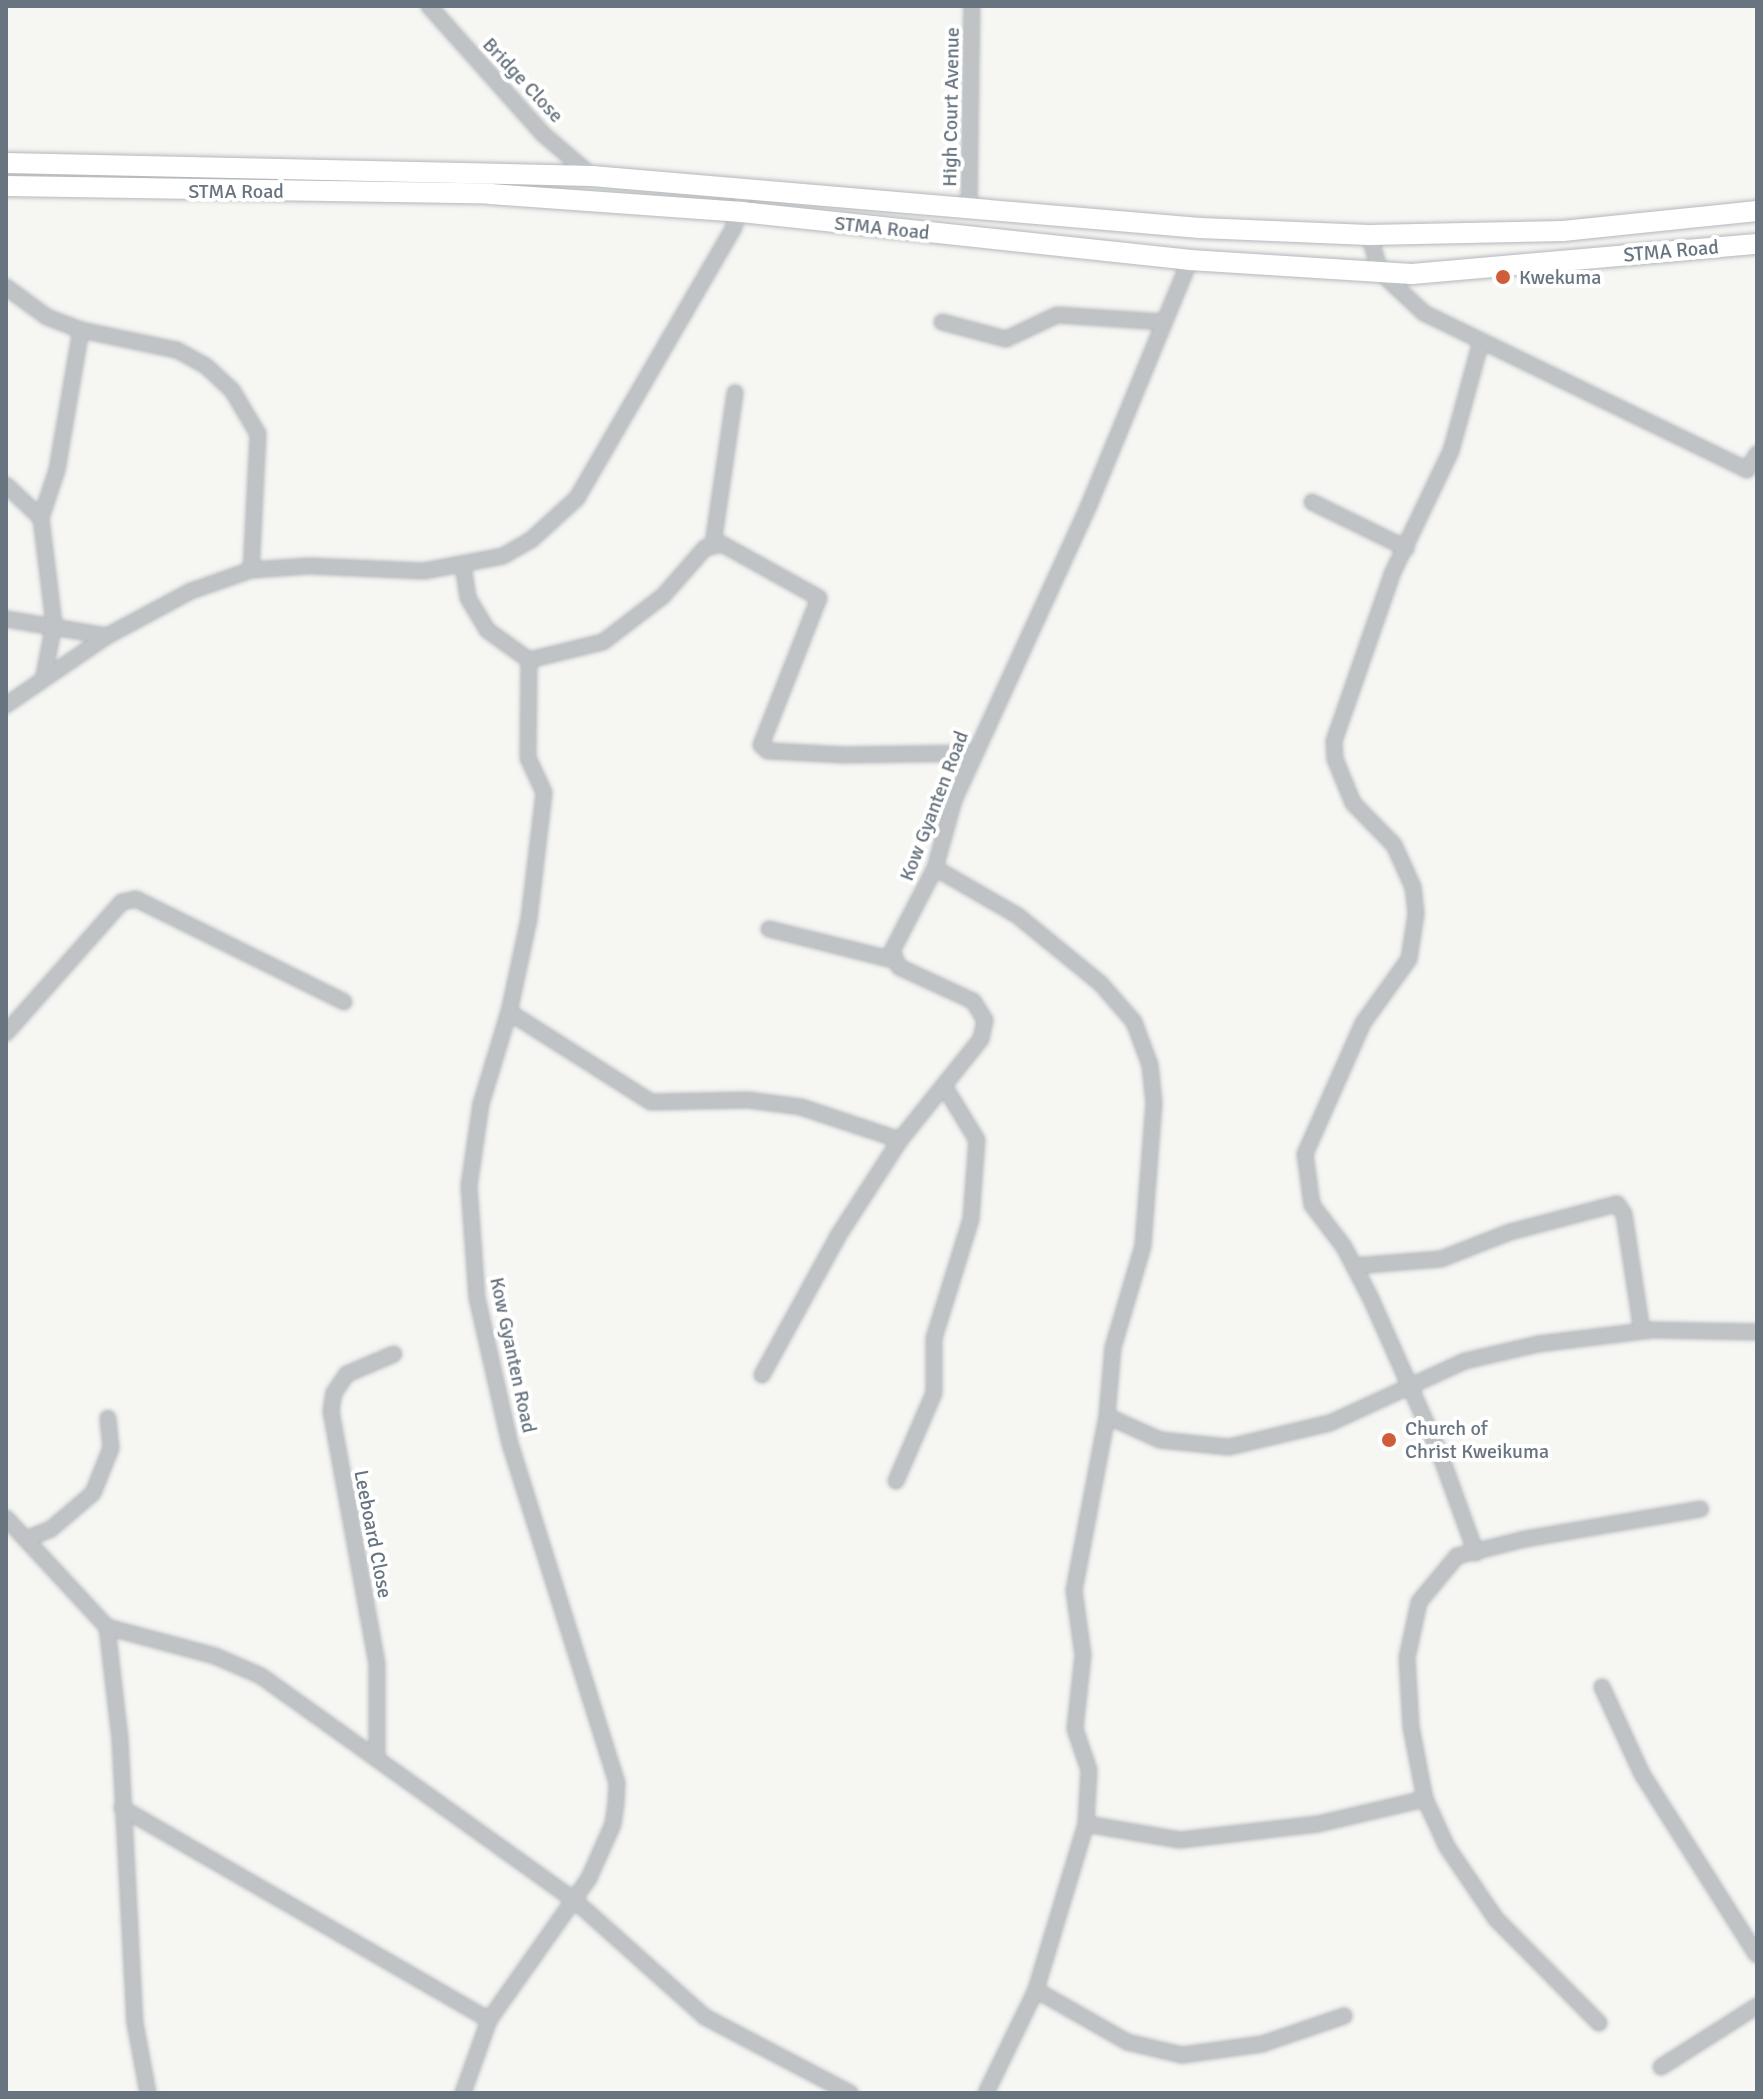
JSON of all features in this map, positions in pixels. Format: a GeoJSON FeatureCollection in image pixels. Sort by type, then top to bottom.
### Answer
{"type":"FeatureCollection","features":[{"type":"Feature","properties":{"kind":"main road","name":"STMA Road"},"geometry":{"type":"LineString","coordinates":[[6,163],[592,176],[1200,228],[1369,235],[1563,231],[1757,211]]}},
{"type":"Feature","properties":{"kind":"main road","name":"STMA Road"},"geometry":{"type":"LineString","coordinates":[[6,186],[490,194],[742,212],[1190,260],[1412,274],[1757,244]]}},
{"type":"Feature","properties":{"kind":"street","name":"Bridge Close"},"geometry":{"type":"LineString","coordinates":[[429,6],[543,134],[592,176]]}},
{"type":"Feature","properties":{"kind":"street","name":"High Court Avenue"},"geometry":{"type":"LineString","coordinates":[[969,209],[972,6]]}},
{"type":"Feature","properties":{"kind":"street"},"geometry":{"type":"LineString","coordinates":[[6,705],[44,676],[107,636],[191,591],[251,570],[463,566],[503,556],[531,540],[577,498],[742,212],[745,187]]}},
{"type":"Feature","properties":{"kind":"street"},"geometry":{"type":"LineString","coordinates":[[1369,235],[1380,272],[1424,313],[1480,345],[1752,474],[1757,454]]}},
{"type":"Feature","properties":{"kind":"street","name":"Kow Gyanten Road"},"geometry":{"type":"LineString","coordinates":[[893,960],[892,951],[935,868],[954,800],[1089,505],[1190,260]]}},
{"type":"Feature","properties":{"kind":"street"},"geometry":{"type":"LineString","coordinates":[[6,287],[47,317],[81,330],[177,350],[206,366],[232,390],[258,434],[251,570]]}},
{"type":"Feature","properties":{"kind":"street"},"geometry":{"type":"LineString","coordinates":[[942,322],[1006,339],[1057,315],[1164,322]]}},
{"type":"Feature","properties":{"kind":"street"},"geometry":{"type":"LineString","coordinates":[[44,676],[54,624],[41,518],[57,470],[81,330]]}},
{"type":"Feature","properties":{"kind":"street"},"geometry":{"type":"LineString","coordinates":[[1476,1553],[1409,1384],[1354,1266],[1312,1205],[1305,1154],[1363,1023],[1409,959],[1416,914],[1404,861],[1353,803],[1335,759],[1334,741],[1392,574],[1451,451],[1480,345]]}},
{"type":"Feature","properties":{"kind":"street"},"geometry":{"type":"LineString","coordinates":[[463,566],[468,598],[487,630],[529,660],[603,642],[663,596],[713,544],[735,393]]}},
{"type":"Feature","properties":{"kind":"street"},"geometry":{"type":"LineString","coordinates":[[6,485],[41,518]]}},
{"type":"Feature","properties":{"kind":"street"},"geometry":{"type":"LineString","coordinates":[[1312,502],[1406,548]]}},
{"type":"Feature","properties":{"kind":"street"},"geometry":{"type":"LineString","coordinates":[[713,544],[722,544],[819,598],[762,736],[761,745],[768,751],[974,753]]}},
{"type":"Feature","properties":{"kind":"street"},"geometry":{"type":"LineString","coordinates":[[6,619],[54,624],[107,636]]}},
{"type":"Feature","properties":{"kind":"street","name":"Kow Gyanten Road"},"geometry":{"type":"LineString","coordinates":[[463,2093],[489,2020],[589,1878],[613,1824],[617,1783],[510,1444],[477,1298],[469,1186],[481,1104],[509,1012],[545,814],[544,793],[528,758],[529,660]]}},
{"type":"Feature","properties":{"kind":"street"},"geometry":{"type":"LineString","coordinates":[[935,868],[1018,916],[1100,983],[1134,1022],[1150,1065],[1154,1102],[1143,1246],[1113,1347],[1107,1416],[1074,1590],[1083,1655],[1075,1729],[1089,1770],[1086,1824],[1036,1990],[986,2093]]}},
{"type":"Feature","properties":{"kind":"street"},"geometry":{"type":"LineString","coordinates":[[6,1033],[122,902],[136,899],[344,1002]]}},
{"type":"Feature","properties":{"kind":"street"},"geometry":{"type":"LineString","coordinates":[[762,1375],[838,1236],[900,1140],[981,1039],[985,1020],[973,1001],[893,960],[769,929]]}},
{"type":"Feature","properties":{"kind":"street"},"geometry":{"type":"LineString","coordinates":[[509,1012],[651,1102],[748,1100],[801,1107],[900,1140]]}},
{"type":"Feature","properties":{"kind":"street"},"geometry":{"type":"LineString","coordinates":[[896,1481],[934,1393],[934,1338],[971,1219],[977,1140],[944,1086]]}},
{"type":"Feature","properties":{"kind":"street"},"geometry":{"type":"LineString","coordinates":[[1354,1266],[1441,1259],[1510,1232],[1617,1204],[1624,1214],[1642,1331]]}},
{"type":"Feature","properties":{"kind":"street"},"geometry":{"type":"LineString","coordinates":[[1107,1416],[1160,1440],[1229,1447],[1330,1423],[1409,1384],[1465,1361],[1538,1344],[1642,1331],[1757,1332]]}},
{"type":"Feature","properties":{"kind":"street","name":"Leeboard Close"},"geometry":{"type":"LineString","coordinates":[[377,1757],[377,1664],[331,1411],[334,1393],[347,1374],[394,1354]]}},
{"type":"Feature","properties":{"kind":"street"},"geometry":{"type":"LineString","coordinates":[[26,1539],[51,1529],[93,1493],[111,1448],[108,1418]]}},
{"type":"Feature","properties":{"kind":"street"},"geometry":{"type":"LineString","coordinates":[[1599,2023],[1496,1919],[1447,1847],[1425,1799],[1411,1727],[1407,1658],[1419,1602],[1433,1581],[1457,1556],[1525,1539],[1700,1509]]}},
{"type":"Feature","properties":{"kind":"street"},"geometry":{"type":"LineString","coordinates":[[6,1518],[107,1627],[238,1664],[377,1757],[573,1899],[705,2017],[850,2093]]}},
{"type":"Feature","properties":{"kind":"street"},"geometry":{"type":"LineString","coordinates":[[107,1627],[135,2023],[148,2093]]}},
{"type":"Feature","properties":{"kind":"street"},"geometry":{"type":"LineString","coordinates":[[1602,1687],[1642,1774],[1757,1955]]}},
{"type":"Feature","properties":{"kind":"street"},"geometry":{"type":"LineString","coordinates":[[1086,1824],[1180,1840],[1304,1826],[1425,1799]]}},
{"type":"Feature","properties":{"kind":"street"},"geometry":{"type":"LineString","coordinates":[[122,1808],[489,2020]]}},
{"type":"Feature","properties":{"kind":"street"},"geometry":{"type":"LineString","coordinates":[[1036,1990],[1127,2042],[1182,2055],[1262,2044],[1344,2016]]}},
{"type":"Feature","properties":{"kind":"street"},"geometry":{"type":"LineString","coordinates":[[1661,2067],[1757,2006]]}},
{"type":"Feature","properties":{"kind":"place","name":"Kwekuma"},"geometry":{"type":"Point","coordinates":[1503,277]}},
{"type":"Feature","properties":{"kind":"place","name":"Church of Christ Kweikuma"},"geometry":{"type":"Point","coordinates":[1389,1440]}}]}
